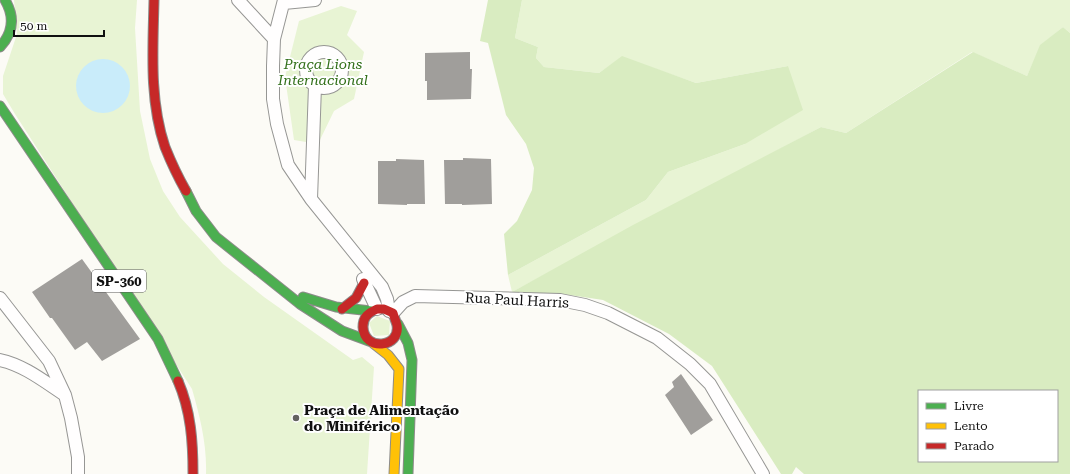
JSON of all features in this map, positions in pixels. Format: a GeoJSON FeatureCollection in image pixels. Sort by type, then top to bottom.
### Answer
{"type":"FeatureCollection","features":[{"type":"Feature","properties":{"kind":"street"},"geometry":{"type":"LineString","coordinates":[[0,58],[3,44],[10,32],[12,22],[11,11],[4,0]]}},
{"type":"Feature","properties":{"kind":"street"},"geometry":{"type":"LineString","coordinates":[[154,0],[153,63],[157,113],[165,146],[178,177],[196,211],[216,237],[300,304],[342,331],[380,345],[392,341],[398,331],[398,324]]}},
{"type":"Feature","properties":{"kind":"street"},"geometry":{"type":"LineString","coordinates":[[238,0],[274,39]]}},
{"type":"Feature","properties":{"kind":"street"},"geometry":{"type":"LineString","coordinates":[[316,0],[284,1],[274,39],[272,66],[273,99],[277,124],[288,165],[311,199],[382,287],[387,299],[383,311],[364,320],[362,325],[365,336],[388,354],[395,361],[399,370],[394,474]]}},
{"type":"Feature","properties":{"kind":"street"},"geometry":{"type":"LineString","coordinates":[[311,199],[315,86]]}},
{"type":"Feature","properties":{"kind":"street","name":"SP-360"},"geometry":{"type":"LineString","coordinates":[[0,106],[158,339],[173,368],[183,393],[189,416],[193,474]]}},
{"type":"Feature","properties":{"kind":"street"},"geometry":{"type":"LineString","coordinates":[[360,260],[364,283],[383,311],[398,324],[408,343],[412,360],[408,474]]}},
{"type":"Feature","properties":{"kind":"street"},"geometry":{"type":"LineString","coordinates":[[342,309],[356,299],[364,283]]}},
{"type":"Feature","properties":{"kind":"street"},"geometry":{"type":"LineString","coordinates":[[283,290],[321,304],[342,309],[383,311]]}},
{"type":"Feature","properties":{"kind":"street","name":"Rua Paul Harris"},"geometry":{"type":"LineString","coordinates":[[383,311],[414,296],[560,300],[584,305],[608,313],[657,338],[690,364],[710,384],[763,474]]}},
{"type":"Feature","properties":{"kind":"street"},"geometry":{"type":"LineString","coordinates":[[0,298],[49,361],[65,395],[78,457],[78,474]]}},
{"type":"Feature","properties":{"kind":"street"},"geometry":{"type":"LineString","coordinates":[[0,360],[8,362],[34,375],[65,395]]}},
{"type":"Feature","properties":{"kind":"green space"},"geometry":{"type":"Polygon","coordinates":[[[14,0],[137,0],[135,28],[140,111],[150,159],[163,191],[180,217],[223,264],[264,297],[353,360],[362,357],[374,367],[367,474],[206,474],[204,441],[192,389],[3,94],[3,76],[17,34],[14,0]]]}},
{"type":"Feature","properties":{"kind":"green space"},"geometry":{"type":"Polygon","coordinates":[[[488,0],[522,0],[515,38],[538,47],[536,58],[544,67],[599,73],[622,56],[696,83],[788,66],[803,110],[745,144],[668,172],[646,200],[508,275],[504,234],[517,221],[532,190],[534,168],[526,144],[506,115],[488,43],[480,41],[488,0]]]}},
{"type":"Feature","properties":{"kind":"green space"},"geometry":{"type":"Polygon","coordinates":[[[522,0],[1070,0],[1070,33],[1063,27],[1041,45],[1027,76],[972,52],[846,133],[821,127],[512,292],[508,275],[646,200],[668,172],[745,144],[788,66],[696,83],[622,57],[599,73],[544,67],[536,58],[538,47],[515,38],[522,0]]]}},
{"type":"Feature","properties":{"kind":"green space","name":"Praça Lions Internacional"},"geometry":{"type":"Polygon","coordinates":[[[341,6],[357,11],[347,35],[364,52],[354,99],[334,111],[318,144],[294,140],[285,77],[299,21],[341,6]]]}},
{"type":"Feature","properties":{"kind":"green space"},"geometry":{"type":"Polygon","coordinates":[[[1063,27],[1070,33],[1070,474],[804,474],[796,467],[792,474],[781,474],[712,366],[669,334],[603,300],[563,294],[512,292],[633,225],[821,127],[846,133],[973,52],[1027,76],[1040,45],[1063,27]]]}},
{"type":"Feature","properties":{"kind":"green space"},"geometry":{"type":"Polygon","coordinates":[[[377,316],[390,321],[389,335],[374,336],[369,323],[377,316]]]}},
{"type":"Feature","properties":{"kind":"water"},"geometry":{"type":"Polygon","coordinates":[[[103,59],[113,61],[122,67],[128,76],[130,86],[128,96],[122,105],[113,111],[103,113],[93,111],[84,105],[78,96],[76,86],[78,76],[84,67],[93,61],[103,59]]]}},
{"type":"Feature","properties":{"kind":"building"},"geometry":{"type":"Polygon","coordinates":[[[470,52],[470,69],[472,69],[471,99],[427,100],[425,53],[470,52]]]}},
{"type":"Feature","properties":{"kind":"building"},"geometry":{"type":"Polygon","coordinates":[[[463,158],[491,159],[492,204],[445,204],[444,160],[463,160],[463,158]]]}},
{"type":"Feature","properties":{"kind":"building"},"geometry":{"type":"Polygon","coordinates":[[[396,159],[424,160],[425,204],[378,204],[378,161],[396,161],[396,159]]]}},
{"type":"Feature","properties":{"kind":"building"},"geometry":{"type":"Polygon","coordinates":[[[82,259],[140,339],[102,361],[87,342],[75,350],[32,292],[82,259]]]}},
{"type":"Feature","properties":{"kind":"building"},"geometry":{"type":"Polygon","coordinates":[[[681,374],[713,420],[691,435],[665,395],[674,387],[672,382],[681,374]]]}},
{"type":"Feature","properties":{"kind":"traffic: fast"},"geometry":{"type":"LineString","coordinates":[[0,47],[8,36],[11,25],[10,13],[5,0]]}},
{"type":"Feature","properties":{"kind":"traffic: fast"},"geometry":{"type":"LineString","coordinates":[[0,106],[158,339],[178,381]]}},
{"type":"Feature","properties":{"kind":"traffic: fast"},"geometry":{"type":"LineString","coordinates":[[186,191],[196,211],[216,237],[300,304],[342,331],[369,341]]}},
{"type":"Feature","properties":{"kind":"traffic: fast"},"geometry":{"type":"LineString","coordinates":[[303,297],[336,307],[371,311]]}},
{"type":"Feature","properties":{"kind":"traffic: fast"},"geometry":{"type":"LineString","coordinates":[[398,324],[408,343],[412,360],[408,474]]}},
{"type":"Feature","properties":{"kind":"traffic: slow"},"geometry":{"type":"LineString","coordinates":[[374,344],[388,355],[399,369],[394,474]]}},
{"type":"Feature","properties":{"kind":"traffic: jam"},"geometry":{"type":"LineString","coordinates":[[154,0],[153,74],[156,111],[165,147],[186,191]]}},
{"type":"Feature","properties":{"kind":"traffic: jam"},"geometry":{"type":"LineString","coordinates":[[342,309],[356,298],[364,283]]}},
{"type":"Feature","properties":{"kind":"traffic: jam"},"geometry":{"type":"LineString","coordinates":[[377,309],[384,309],[393,313],[397,325],[397,333],[394,339],[382,344],[369,340],[365,335],[363,327],[367,316],[377,309]]}},
{"type":"Feature","properties":{"kind":"traffic: jam"},"geometry":{"type":"LineString","coordinates":[[178,381],[186,404],[190,427],[193,474]]}},
{"type":"Feature","properties":{"kind":"place","name":"Praça de Alimentação do Miniférico"},"geometry":{"type":"Point","coordinates":[296,418]}}]}
